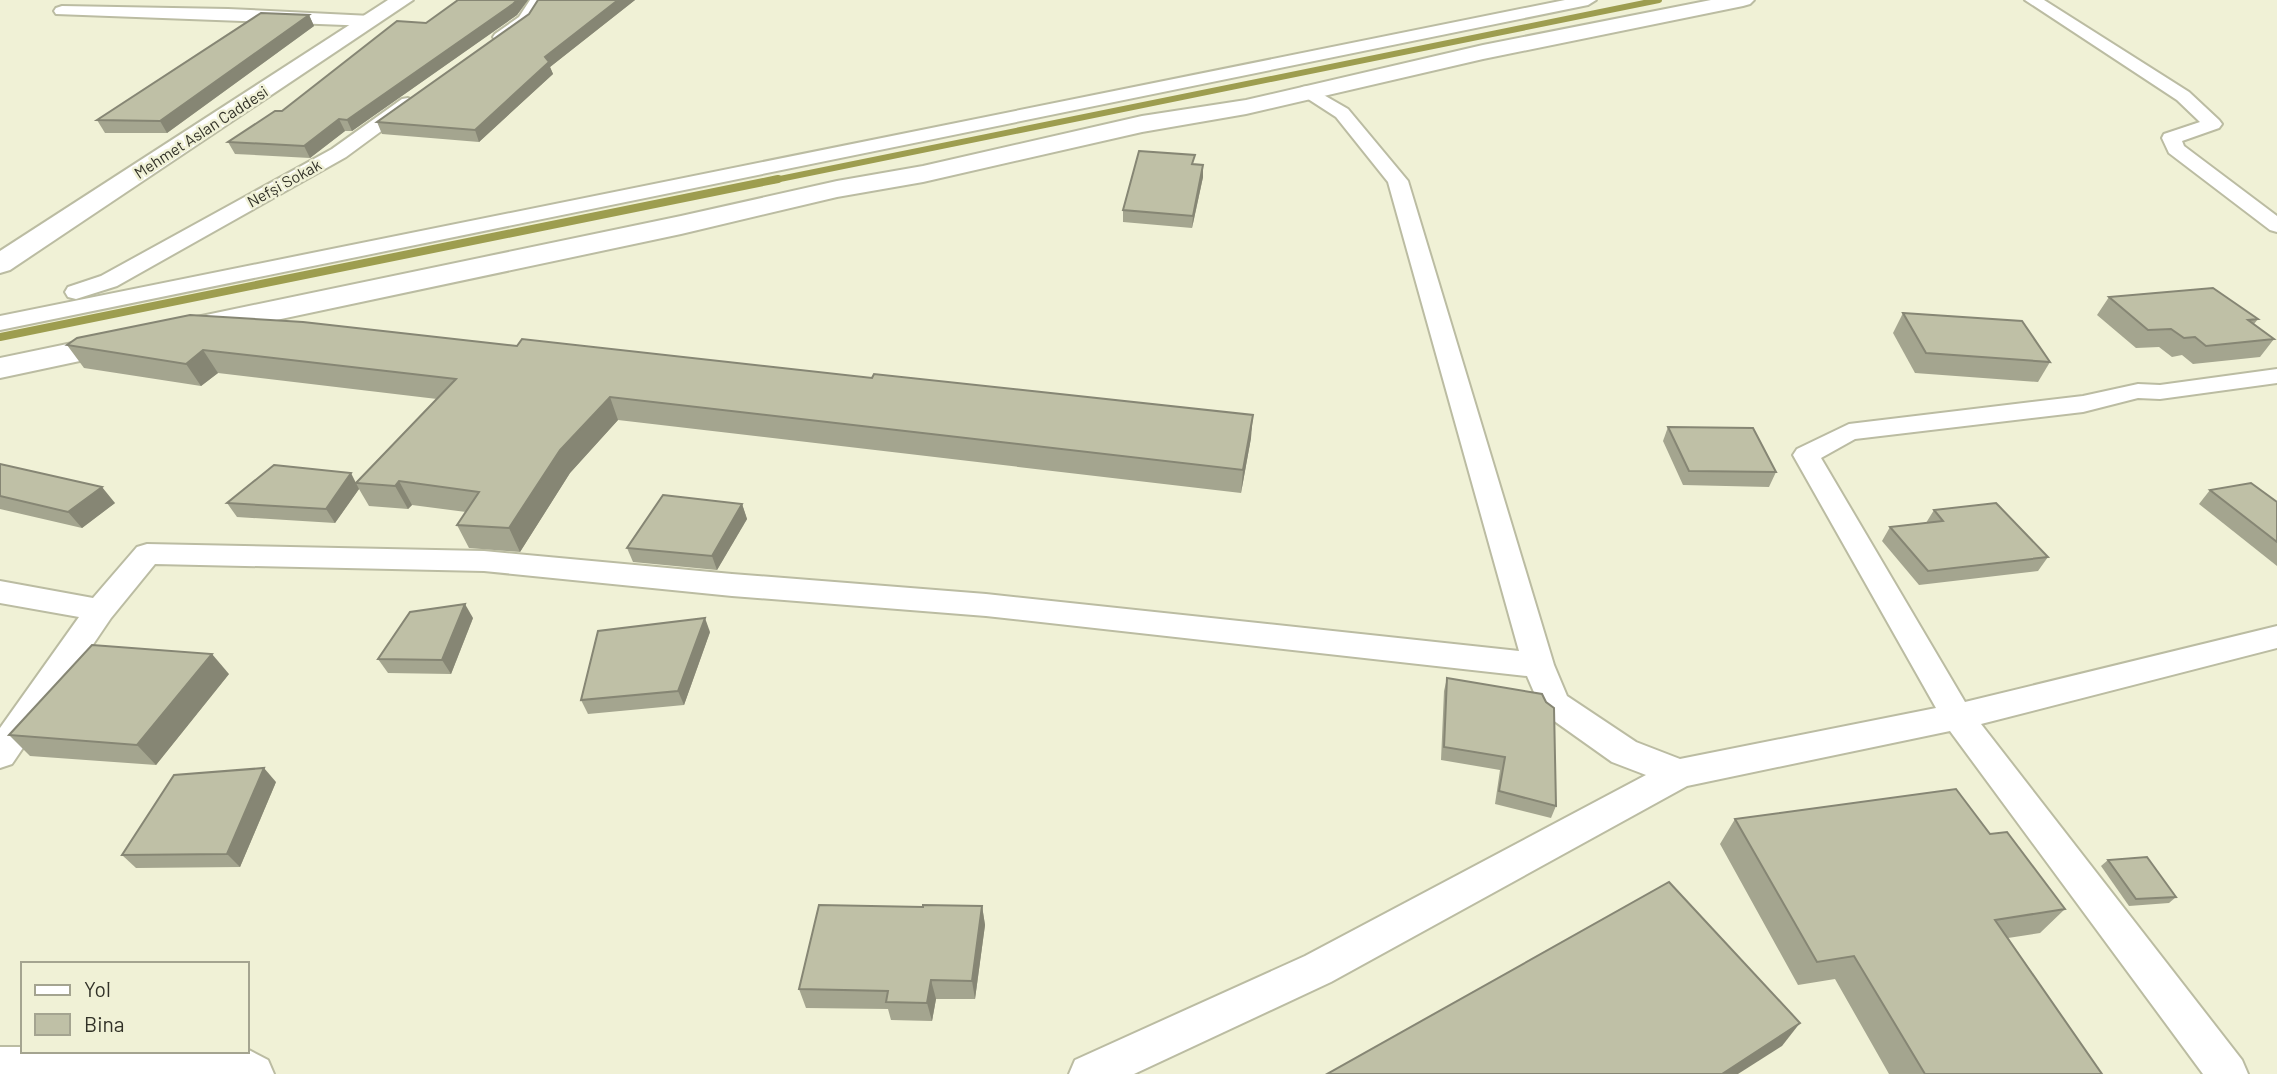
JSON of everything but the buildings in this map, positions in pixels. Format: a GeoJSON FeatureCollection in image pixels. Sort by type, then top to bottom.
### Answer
{"type":"FeatureCollection","features":[{"type":"Feature","properties":{"kind":"street","name":"Mehmet Aslan Caddesi"},"geometry":{"type":"LineString","coordinates":[[0,264],[402,0]]}},
{"type":"Feature","properties":{"kind":"street"},"geometry":{"type":"LineString","coordinates":[[482,51],[525,20],[538,0]]}},
{"type":"Feature","properties":{"kind":"street"},"geometry":{"type":"LineString","coordinates":[[0,323],[1588,0]]}},
{"type":"Feature","properties":{"kind":"street"},"geometry":{"type":"LineString","coordinates":[[0,368],[614,240],[1142,124],[1246,107],[1483,52],[1742,0]]}},
{"type":"Feature","properties":{"kind":"street"},"geometry":{"type":"LineString","coordinates":[[2033,0],[2183,96],[2213,124],[2171,138],[2176,149],[2277,226]]}},
{"type":"Feature","properties":{"kind":"street"},"geometry":{"type":"LineString","coordinates":[[62,11],[228,14],[371,21]]}},
{"type":"Feature","properties":{"kind":"street","name":"Nefşi Sokak"},"geometry":{"type":"LineString","coordinates":[[0,316],[109,281],[339,153],[427,90]]}},
{"type":"Feature","properties":{"kind":"street"},"geometry":{"type":"LineString","coordinates":[[1308,91],[1342,113],[1398,181],[1538,666],[1554,704],[1624,752],[1680,773]]}},
{"type":"Feature","properties":{"kind":"street"},"geometry":{"type":"LineString","coordinates":[[2228,1074],[1957,718],[1806,455],[1849,432],[2083,404],[2138,391],[2160,392],[2277,376]]}},
{"type":"Feature","properties":{"kind":"street"},"geometry":{"type":"LineString","coordinates":[[2,749],[100,610],[147,554],[484,561],[732,585],[986,605],[1538,666]]}},
{"type":"Feature","properties":{"kind":"street"},"geometry":{"type":"LineString","coordinates":[[0,592],[100,610]]}},
{"type":"Feature","properties":{"kind":"street"},"geometry":{"type":"LineString","coordinates":[[1089,1074],[1318,969],[1680,773],[1957,718],[2277,637]]}},
{"type":"Feature","properties":{"kind":"street"},"geometry":{"type":"LineString","coordinates":[[0,1067],[242,1067],[254,1074]]}},
{"type":"Feature","properties":{"kind":"waterway"},"geometry":{"type":"LineString","coordinates":[[770,181],[1659,0]]}},
{"type":"Feature","properties":{"kind":"waterway"},"geometry":{"type":"LineString","coordinates":[[0,337],[778,179]]}}]}
